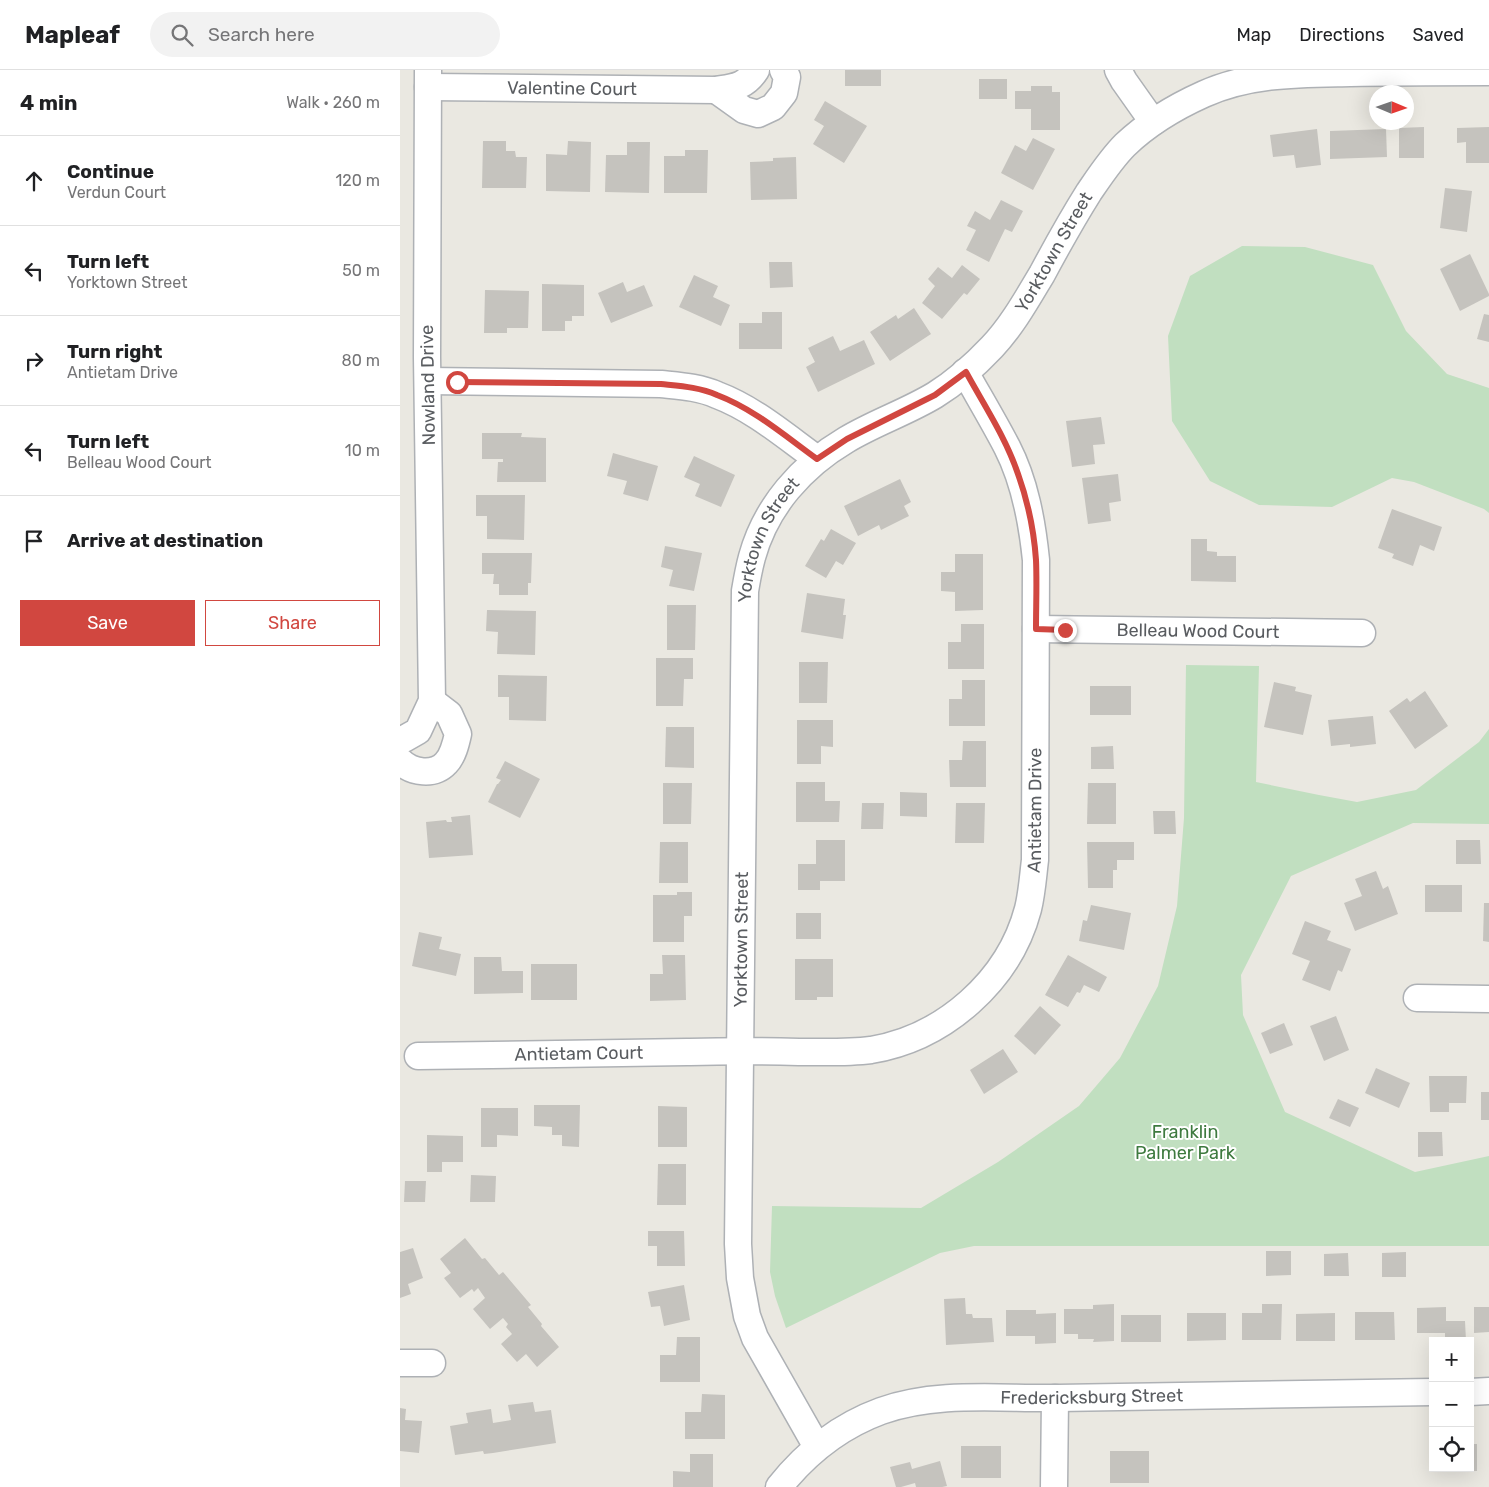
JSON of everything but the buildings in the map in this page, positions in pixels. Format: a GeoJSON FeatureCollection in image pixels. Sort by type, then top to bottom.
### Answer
{"type":"FeatureCollection","features":[{"type":"Feature","properties":{"kind":"street","name":"Valentine Court"},"geometry":{"type":"LineString","coordinates":[[428,78],[716,90],[739,86],[750,79],[756,70]]}},
{"type":"Feature","properties":{"kind":"street"},"geometry":{"type":"LineString","coordinates":[[716,90],[744,110],[758,114],[773,107],[784,93],[786,77],[782,70]]}},
{"type":"Feature","properties":{"kind":"street"},"geometry":{"type":"LineString","coordinates":[[1118,70],[1153,122]]}},
{"type":"Feature","properties":{"kind":"street","name":"Yorktown Street"},"geometry":{"type":"LineString","coordinates":[[817,1447],[755,1338],[747,1316],[740,1278],[738,1244],[745,590],[752,555],[768,519],[787,489],[817,459],[847,439],[935,395],[966,372],[993,346],[1019,313],[1105,168],[1125,146],[1153,122],[1172,110],[1206,93],[1230,85],[1278,75],[1392,71],[1489,72]]}},
{"type":"Feature","properties":{"kind":"street","name":"Nowland Drive"},"geometry":{"type":"LineString","coordinates":[[400,740],[404,740],[418,731],[432,700],[428,381],[428,78]]}},
{"type":"Feature","properties":{"kind":"street","name":"Antietam Drive"},"geometry":{"type":"LineString","coordinates":[[740,1051],[851,1052],[872,1050],[899,1043],[927,1032],[957,1013],[978,995],[998,972],[1021,929],[1028,909],[1033,881],[1035,851],[1036,560],[1033,532],[1026,498],[1008,448],[966,372]]}},
{"type":"Feature","properties":{"kind":"street"},"geometry":{"type":"LineString","coordinates":[[428,381],[661,384],[693,388],[716,394],[738,405],[817,459]]}},
{"type":"Feature","properties":{"kind":"street","name":"Belleau Wood Court"},"geometry":{"type":"LineString","coordinates":[[1036,629],[1362,633]]}},
{"type":"Feature","properties":{"kind":"street"},"geometry":{"type":"LineString","coordinates":[[400,762],[421,772],[438,770],[447,762],[458,734],[449,714],[432,700]]}},
{"type":"Feature","properties":{"kind":"street"},"geometry":{"type":"LineString","coordinates":[[1418,998],[1489,999]]}},
{"type":"Feature","properties":{"kind":"street","name":"Antietam Court"},"geometry":{"type":"LineString","coordinates":[[418,1056],[740,1051]]}},
{"type":"Feature","properties":{"kind":"street"},"geometry":{"type":"LineString","coordinates":[[400,1363],[432,1363]]}},
{"type":"Feature","properties":{"kind":"street","name":"Fredericksburg Street"},"geometry":{"type":"LineString","coordinates":[[779,1487],[792,1471],[817,1447],[837,1432],[861,1419],[912,1402],[952,1397],[1055,1398],[1429,1392]]}},
{"type":"Feature","properties":{"kind":"street"},"geometry":{"type":"LineString","coordinates":[[1474,1392],[1489,1392]]}},
{"type":"Feature","properties":{"kind":"street"},"geometry":{"type":"LineString","coordinates":[[1054,1487],[1055,1398]]}},
{"type":"Feature","properties":{"kind":"green space"},"geometry":{"type":"Polygon","coordinates":[[[1242,246],[1305,247],[1373,265],[1406,331],[1447,374],[1489,388],[1489,513],[1484,509],[1414,482],[1392,478],[1332,507],[1259,505],[1210,481],[1172,421],[1168,336],[1190,276],[1242,246]]]}},
{"type":"Feature","properties":{"kind":"green space","name":"Franklin Palmer Park"},"geometry":{"type":"Polygon","coordinates":[[[1186,665],[1259,666],[1256,782],[1357,802],[1416,790],[1479,742],[1489,729],[1489,824],[1413,823],[1291,876],[1241,975],[1243,1015],[1285,1112],[1415,1172],[1489,1156],[1489,1246],[974,1246],[940,1253],[786,1328],[775,1296],[770,1272],[772,1206],[921,1208],[998,1162],[1079,1106],[1120,1058],[1158,986],[1177,906],[1184,818],[1186,665]]]}},
{"type":"Feature","properties":{"kind":"route"},"geometry":{"type":"LineString","coordinates":[[457,382],[661,384],[693,388],[716,394],[738,405],[817,459],[847,439],[935,395],[966,372],[1008,448],[1026,498],[1036,560],[1036,629],[1065,630]]}}]}
